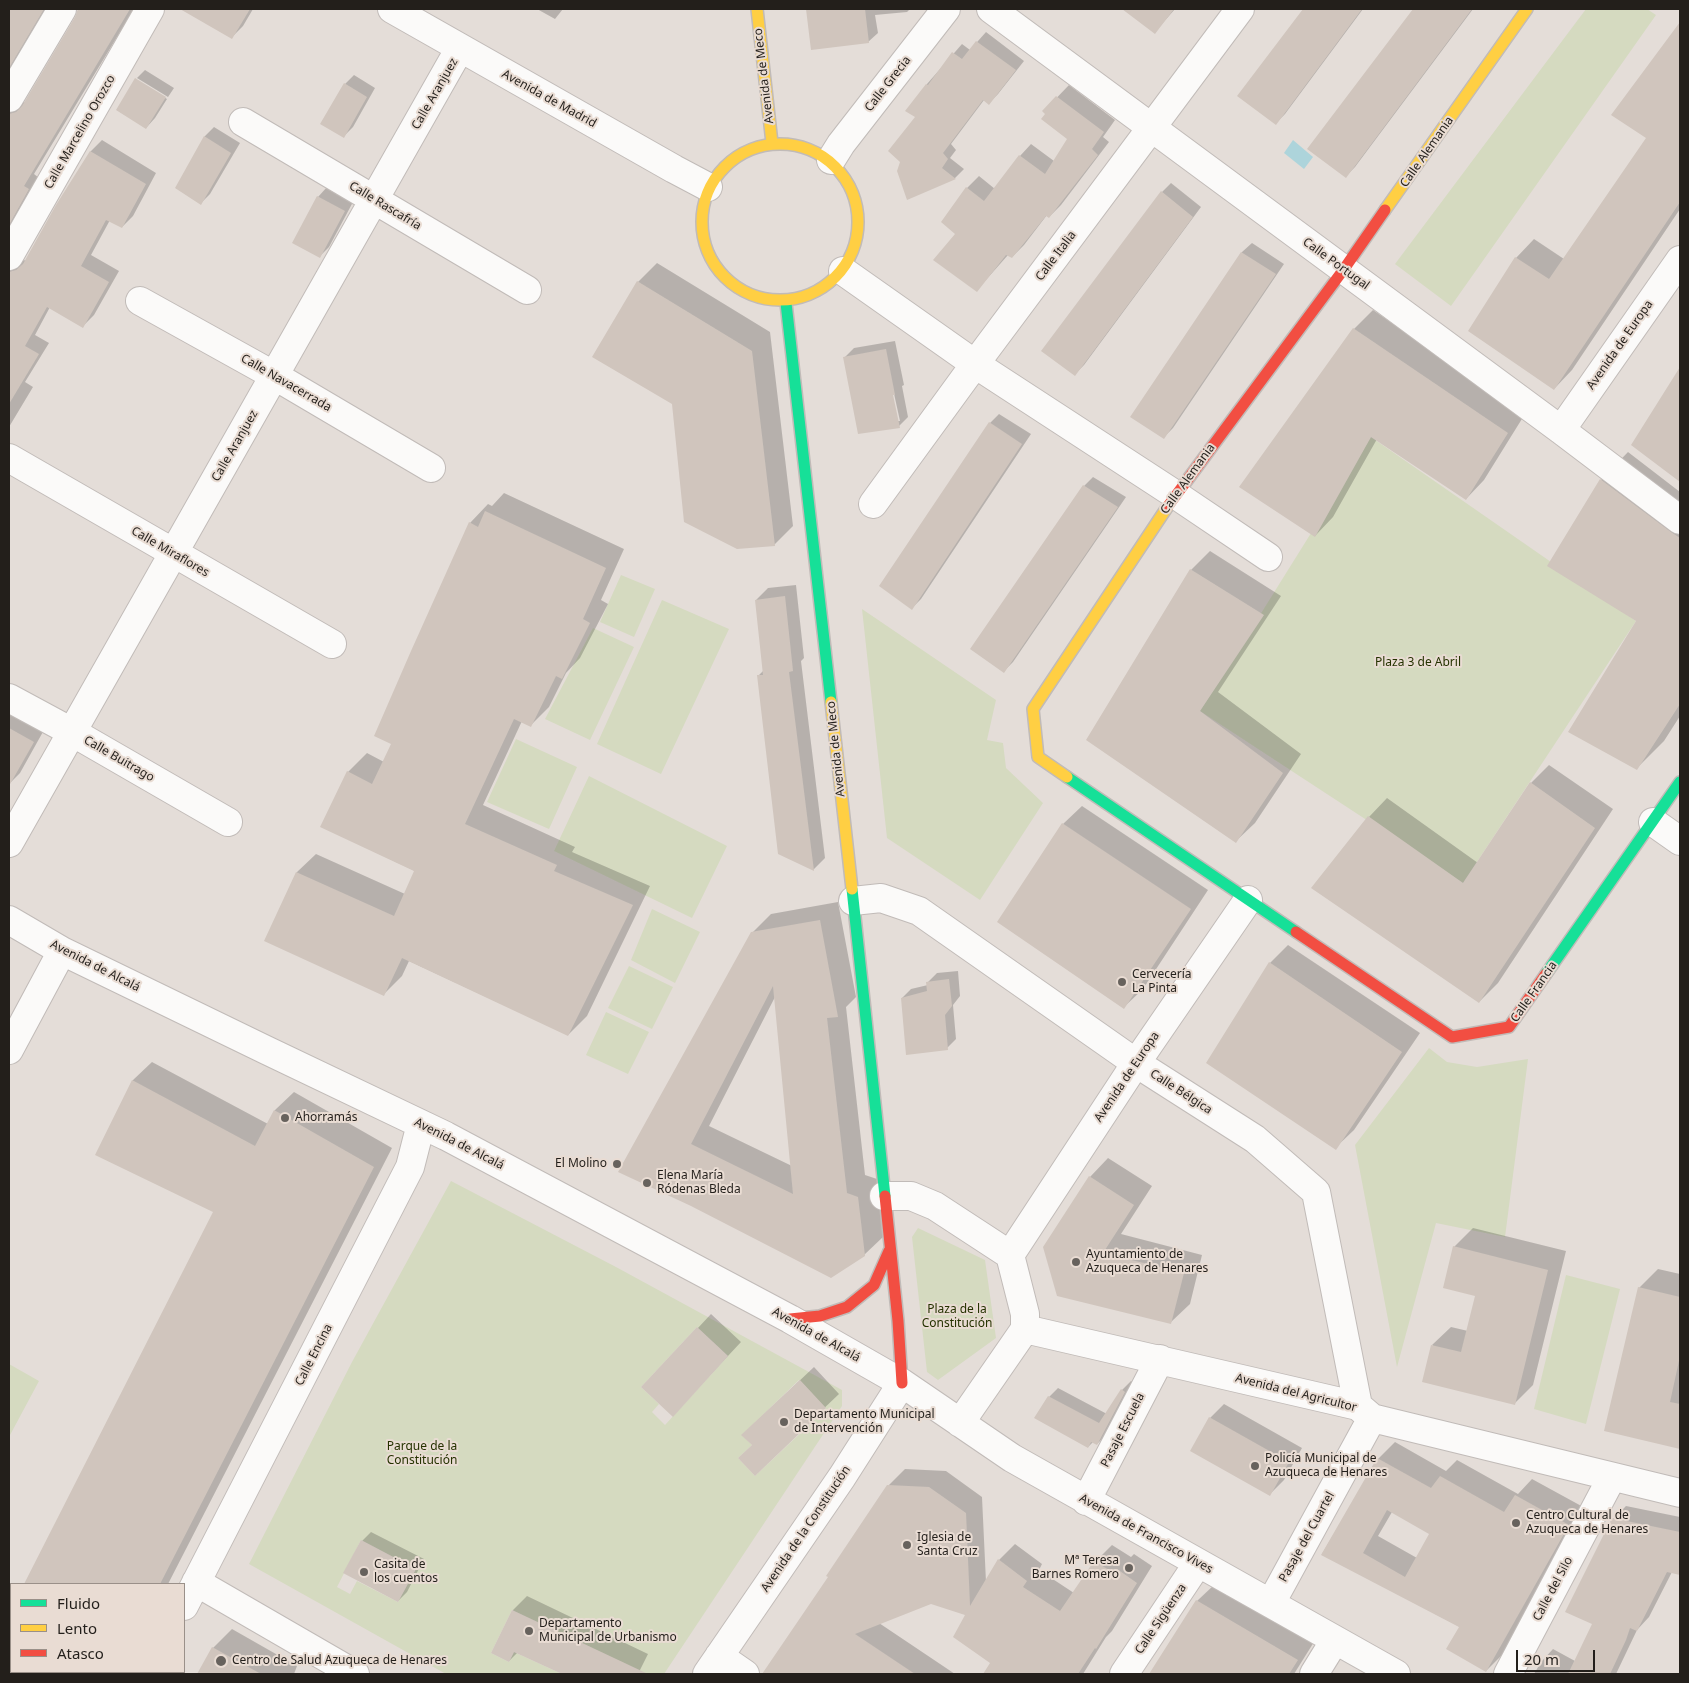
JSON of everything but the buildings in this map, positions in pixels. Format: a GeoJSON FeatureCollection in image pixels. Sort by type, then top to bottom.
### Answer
{"type":"FeatureCollection","features":[{"type":"Feature","properties":{"kind":"street"},"geometry":{"type":"LineString","coordinates":[[9,98],[62,9]]}},
{"type":"Feature","properties":{"kind":"street","name":"Calle Marcelino Orozco"},"geometry":{"type":"LineString","coordinates":[[9,256],[150,9]]}},
{"type":"Feature","properties":{"kind":"street","name":"Avenida de Madrid"},"geometry":{"type":"LineString","coordinates":[[395,9],[460,48],[674,169],[708,186]]}},
{"type":"Feature","properties":{"kind":"street","name":"Avenida de Meco"},"geometry":{"type":"LineString","coordinates":[[757,9],[772,142]]}},
{"type":"Feature","properties":{"kind":"street","name":"Calle Grecia"},"geometry":{"type":"LineString","coordinates":[[831,160],[841,144],[946,9]]}},
{"type":"Feature","properties":{"kind":"street","name":"Calle Portugal"},"geometry":{"type":"LineString","coordinates":[[991,9],[1680,520]]}},
{"type":"Feature","properties":{"kind":"street","name":"Calle Italia"},"geometry":{"type":"LineString","coordinates":[[873,504],[974,364],[1240,9]]}},
{"type":"Feature","properties":{"kind":"street","name":"Calle Alemania"},"geometry":{"type":"LineString","coordinates":[[1248,900],[1038,757],[1033,709],[1176,495],[1344,269],[1528,9]]}},
{"type":"Feature","properties":{"kind":"street","name":"Calle Aranjuez"},"geometry":{"type":"LineString","coordinates":[[9,843],[460,48]]}},
{"type":"Feature","properties":{"kind":"street","name":"Calle Rascafría"},"geometry":{"type":"LineString","coordinates":[[243,122],[527,290]]}},
{"type":"Feature","properties":{"kind":"street"},"geometry":{"type":"LineString","coordinates":[[772,142],[794,144],[813,150],[831,160],[846,178],[854,203],[857,226],[852,249],[843,271],[828,286],[811,297],[786,303],[756,297],[734,285],[714,267],[704,242],[702,213],[708,186],[721,169],[736,157],[772,142]]}},
{"type":"Feature","properties":{"kind":"street","name":"Avenida de Europa"},"geometry":{"type":"LineString","coordinates":[[1561,430],[1680,260]]}},
{"type":"Feature","properties":{"kind":"street"},"geometry":{"type":"LineString","coordinates":[[843,271],[974,364],[1268,557]]}},
{"type":"Feature","properties":{"kind":"street","name":"Calle Navacerrada"},"geometry":{"type":"LineString","coordinates":[[140,302],[274,376],[431,468]]}},
{"type":"Feature","properties":{"kind":"street","name":"Avenida de Meco"},"geometry":{"type":"LineString","coordinates":[[786,303],[853,901],[898,1321],[902,1383]]}},
{"type":"Feature","properties":{"kind":"street","name":"Calle Miraflores"},"geometry":{"type":"LineString","coordinates":[[9,458],[332,644]]}},
{"type":"Feature","properties":{"kind":"street","name":"Calle Buitrago"},"geometry":{"type":"LineString","coordinates":[[9,698],[228,822]]}},
{"type":"Feature","properties":{"kind":"street","name":"Calle Francia"},"geometry":{"type":"LineString","coordinates":[[1248,900],[1452,1037],[1510,1027],[1680,782]]}},
{"type":"Feature","properties":{"kind":"street"},"geometry":{"type":"LineString","coordinates":[[1653,822],[1680,841]]}},
{"type":"Feature","properties":{"kind":"street","name":"Calle Bélgica"},"geometry":{"type":"LineString","coordinates":[[853,901],[881,898],[919,911],[1136,1063],[1255,1139],[1316,1192],[1365,1412]]}},
{"type":"Feature","properties":{"kind":"street","name":"Avenida de Europa"},"geometry":{"type":"LineString","coordinates":[[1010,1255],[1136,1063],[1248,900]]}},
{"type":"Feature","properties":{"kind":"street","name":"Avenida de Alcalá"},"geometry":{"type":"LineString","coordinates":[[9,920],[62,951],[421,1124],[790,1319],[902,1383]]}},
{"type":"Feature","properties":{"kind":"street"},"geometry":{"type":"LineString","coordinates":[[9,1050],[62,951]]}},
{"type":"Feature","properties":{"kind":"street","name":"Calle Encina"},"geometry":{"type":"LineString","coordinates":[[185,1604],[410,1167],[421,1124]]}},
{"type":"Feature","properties":{"kind":"street"},"geometry":{"type":"LineString","coordinates":[[884,1196],[911,1196],[935,1206],[1010,1255],[1025,1314],[1025,1329],[960,1423]]}},
{"type":"Feature","properties":{"kind":"street"},"geometry":{"type":"LineString","coordinates":[[790,1319],[820,1316],[847,1307],[874,1285],[889,1250]]}},
{"type":"Feature","properties":{"kind":"street","name":"Avenida del Agricultor"},"geometry":{"type":"LineString","coordinates":[[1025,1329],[1160,1359],[1680,1494]]}},
{"type":"Feature","properties":{"kind":"street","name":"Pasaje Escuela"},"geometry":{"type":"LineString","coordinates":[[1086,1500],[1160,1359]]}},
{"type":"Feature","properties":{"kind":"street","name":"Avenida de Francisco Vives"},"geometry":{"type":"LineString","coordinates":[[902,1383],[1012,1458],[1396,1674]]}},
{"type":"Feature","properties":{"kind":"street","name":"Avenida de la Constitución"},"geometry":{"type":"LineString","coordinates":[[713,1665],[842,1477],[902,1383]]}},
{"type":"Feature","properties":{"kind":"street","name":"Pasaje del Cuartel"},"geometry":{"type":"LineString","coordinates":[[1270,1603],[1365,1412]]}},
{"type":"Feature","properties":{"kind":"street","name":"Calle del Silo"},"geometry":{"type":"LineString","coordinates":[[1508,1674],[1612,1477]]}},
{"type":"Feature","properties":{"kind":"street","name":"Calle Sigüenza"},"geometry":{"type":"LineString","coordinates":[[1124,1674],[1198,1563]]}},
{"type":"Feature","properties":{"kind":"street"},"geometry":{"type":"LineString","coordinates":[[196,1582],[355,1674]]}},
{"type":"Feature","properties":{"kind":"street"},"geometry":{"type":"LineString","coordinates":[[1314,1674],[1335,1640]]}},
{"type":"Feature","properties":{"kind":"street"},"geometry":{"type":"LineString","coordinates":[[713,1665],[745,1674]]}},
{"type":"Feature","properties":{"kind":"green space"},"geometry":{"type":"Polygon","coordinates":[[[1586,9],[1647,9],[1656,15],[1451,306],[1395,264],[1586,9]]]}},
{"type":"Feature","properties":{"kind":"green space","name":"Plaza 3 de Abril"},"geometry":{"type":"Polygon","coordinates":[[[1371,437],[1636,621],[1463,883],[1200,711],[1371,437]]]}},
{"type":"Feature","properties":{"kind":"green space"},"geometry":{"type":"Polygon","coordinates":[[[621,575],[655,589],[634,637],[600,622],[621,575]]]}},
{"type":"Feature","properties":{"kind":"green space"},"geometry":{"type":"Polygon","coordinates":[[[662,600],[729,629],[661,774],[597,744],[662,600]]]}},
{"type":"Feature","properties":{"kind":"green space"},"geometry":{"type":"Polygon","coordinates":[[[862,609],[996,700],[987,740],[1003,743],[1006,768],[1043,803],[980,900],[887,838],[862,609]]]}},
{"type":"Feature","properties":{"kind":"green space"},"geometry":{"type":"Polygon","coordinates":[[[593,628],[634,647],[590,740],[545,719],[593,628]]]}},
{"type":"Feature","properties":{"kind":"green space"},"geometry":{"type":"Polygon","coordinates":[[[516,739],[577,767],[549,829],[487,802],[516,739]]]}},
{"type":"Feature","properties":{"kind":"green space"},"geometry":{"type":"Polygon","coordinates":[[[589,776],[727,846],[692,918],[554,851],[589,776]]]}},
{"type":"Feature","properties":{"kind":"green space"},"geometry":{"type":"Polygon","coordinates":[[[652,909],[700,932],[675,983],[631,960],[652,909]]]}},
{"type":"Feature","properties":{"kind":"green space"},"geometry":{"type":"Polygon","coordinates":[[[629,966],[673,987],[652,1029],[608,1008],[629,966]]]}},
{"type":"Feature","properties":{"kind":"green space"},"geometry":{"type":"Polygon","coordinates":[[[606,1012],[649,1032],[628,1074],[586,1055],[606,1012]]]}},
{"type":"Feature","properties":{"kind":"green space"},"geometry":{"type":"Polygon","coordinates":[[[1429,1048],[1447,1062],[1477,1067],[1528,1059],[1505,1237],[1436,1223],[1397,1367],[1355,1145],[1429,1048]]]}},
{"type":"Feature","properties":{"kind":"green space","name":"Parque de la Constitución"},"geometry":{"type":"Polygon","coordinates":[[[451,1181],[616,1267],[842,1390],[842,1406],[664,1674],[632,1674],[634,1668],[512,1610],[491,1653],[509,1662],[514,1652],[562,1674],[446,1674],[249,1564],[352,1362],[451,1181]],[[697,1327],[641,1387],[659,1404],[652,1412],[665,1425],[728,1356],[697,1327]],[[799,1380],[742,1435],[752,1445],[738,1458],[755,1476],[826,1409],[799,1380]],[[361,1540],[337,1587],[350,1594],[357,1581],[398,1602],[416,1569],[361,1540]]]}},
{"type":"Feature","properties":{"kind":"green space","name":"Plaza de la Constitución"},"geometry":{"type":"Polygon","coordinates":[[[918,1228],[985,1260],[996,1338],[938,1380],[927,1372],[912,1237],[918,1228]]]}},
{"type":"Feature","properties":{"kind":"green space"},"geometry":{"type":"Polygon","coordinates":[[[1566,1275],[1620,1289],[1586,1424],[1534,1409],[1566,1275]]]}},
{"type":"Feature","properties":{"kind":"green space"},"geometry":{"type":"Polygon","coordinates":[[[9,1364],[39,1381],[9,1437],[9,1364]]]}},
{"type":"Feature","properties":{"kind":"water"},"geometry":{"type":"Polygon","coordinates":[[[1293,140],[1313,157],[1304,169],[1284,153],[1293,140]]]}},
{"type":"Feature","properties":{"kind":"traffic: fast"},"geometry":{"type":"LineString","coordinates":[[786,303],[831,702]]}},
{"type":"Feature","properties":{"kind":"traffic: fast"},"geometry":{"type":"LineString","coordinates":[[1067,777],[1296,932]]}},
{"type":"Feature","properties":{"kind":"traffic: fast"},"geometry":{"type":"LineString","coordinates":[[1546,974],[1680,782]]}},
{"type":"Feature","properties":{"kind":"traffic: fast"},"geometry":{"type":"LineString","coordinates":[[852,889],[885,1196]]}},
{"type":"Feature","properties":{"kind":"traffic: slow"},"geometry":{"type":"LineString","coordinates":[[757,9],[772,143]]}},
{"type":"Feature","properties":{"kind":"traffic: slow"},"geometry":{"type":"LineString","coordinates":[[1385,210],[1527,9]]}},
{"type":"Feature","properties":{"kind":"traffic: slow"},"geometry":{"type":"LineString","coordinates":[[772,144],[788,144],[803,147],[817,153],[830,161],[841,172],[855,199],[858,222],[857,237],[849,259],[841,272],[830,283],[803,297],[788,300],[772,300],[757,297],[743,291],[730,283],[719,272],[705,245],[702,230],[702,214],[705,199],[711,185],[719,172],[730,161],[757,147],[772,144]]}},
{"type":"Feature","properties":{"kind":"traffic: slow"},"geometry":{"type":"LineString","coordinates":[[1067,777],[1038,757],[1033,709],[1168,506]]}},
{"type":"Feature","properties":{"kind":"traffic: slow"},"geometry":{"type":"LineString","coordinates":[[831,702],[852,889]]}},
{"type":"Feature","properties":{"kind":"traffic: jam"},"geometry":{"type":"LineString","coordinates":[[1168,506],[1344,269],[1385,210]]}},
{"type":"Feature","properties":{"kind":"traffic: jam"},"geometry":{"type":"LineString","coordinates":[[1296,932],[1452,1037],[1509,1027],[1546,974]]}},
{"type":"Feature","properties":{"kind":"traffic: jam"},"geometry":{"type":"LineString","coordinates":[[885,1196],[898,1321],[902,1383]]}},
{"type":"Feature","properties":{"kind":"traffic: jam"},"geometry":{"type":"LineString","coordinates":[[790,1319],[820,1316],[847,1307],[874,1285],[889,1251]]}},
{"type":"Feature","properties":{"kind":"place","name":"Cervecería La Pinta"},"geometry":{"type":"Point","coordinates":[1122,982]}},
{"type":"Feature","properties":{"kind":"place","name":"Ahorramás"},"geometry":{"type":"Point","coordinates":[285,1118]}},
{"type":"Feature","properties":{"kind":"place","name":"El Molino"},"geometry":{"type":"Point","coordinates":[617,1164]}},
{"type":"Feature","properties":{"kind":"place","name":"Elena María Ródenas Bleda"},"geometry":{"type":"Point","coordinates":[647,1183]}},
{"type":"Feature","properties":{"kind":"place","name":"Ayuntamiento de Azuqueca de Henares"},"geometry":{"type":"Point","coordinates":[1076,1262]}},
{"type":"Feature","properties":{"kind":"place","name":"Departamento Municipal de Intervención"},"geometry":{"type":"Point","coordinates":[784,1422]}},
{"type":"Feature","properties":{"kind":"place","name":"Policía Municipal de Azuqueca de Henares"},"geometry":{"type":"Point","coordinates":[1255,1466]}},
{"type":"Feature","properties":{"kind":"place","name":"Centro Cultural de Azuqueca de Henares"},"geometry":{"type":"Point","coordinates":[1516,1523]}},
{"type":"Feature","properties":{"kind":"place","name":"Iglesia de Santa Cruz"},"geometry":{"type":"Point","coordinates":[907,1545]}},
{"type":"Feature","properties":{"kind":"place","name":"Mª Teresa Barnes Romero"},"geometry":{"type":"Point","coordinates":[1129,1568]}},
{"type":"Feature","properties":{"kind":"place","name":"Casita de los cuentos"},"geometry":{"type":"Point","coordinates":[364,1572]}},
{"type":"Feature","properties":{"kind":"place","name":"Departamento Municipal de Urbanismo"},"geometry":{"type":"Point","coordinates":[529,1631]}},
{"type":"Feature","properties":{"kind":"place","name":"Centro de Salud Azuqueca de Henares"},"geometry":{"type":"Point","coordinates":[221,1661]}}]}
